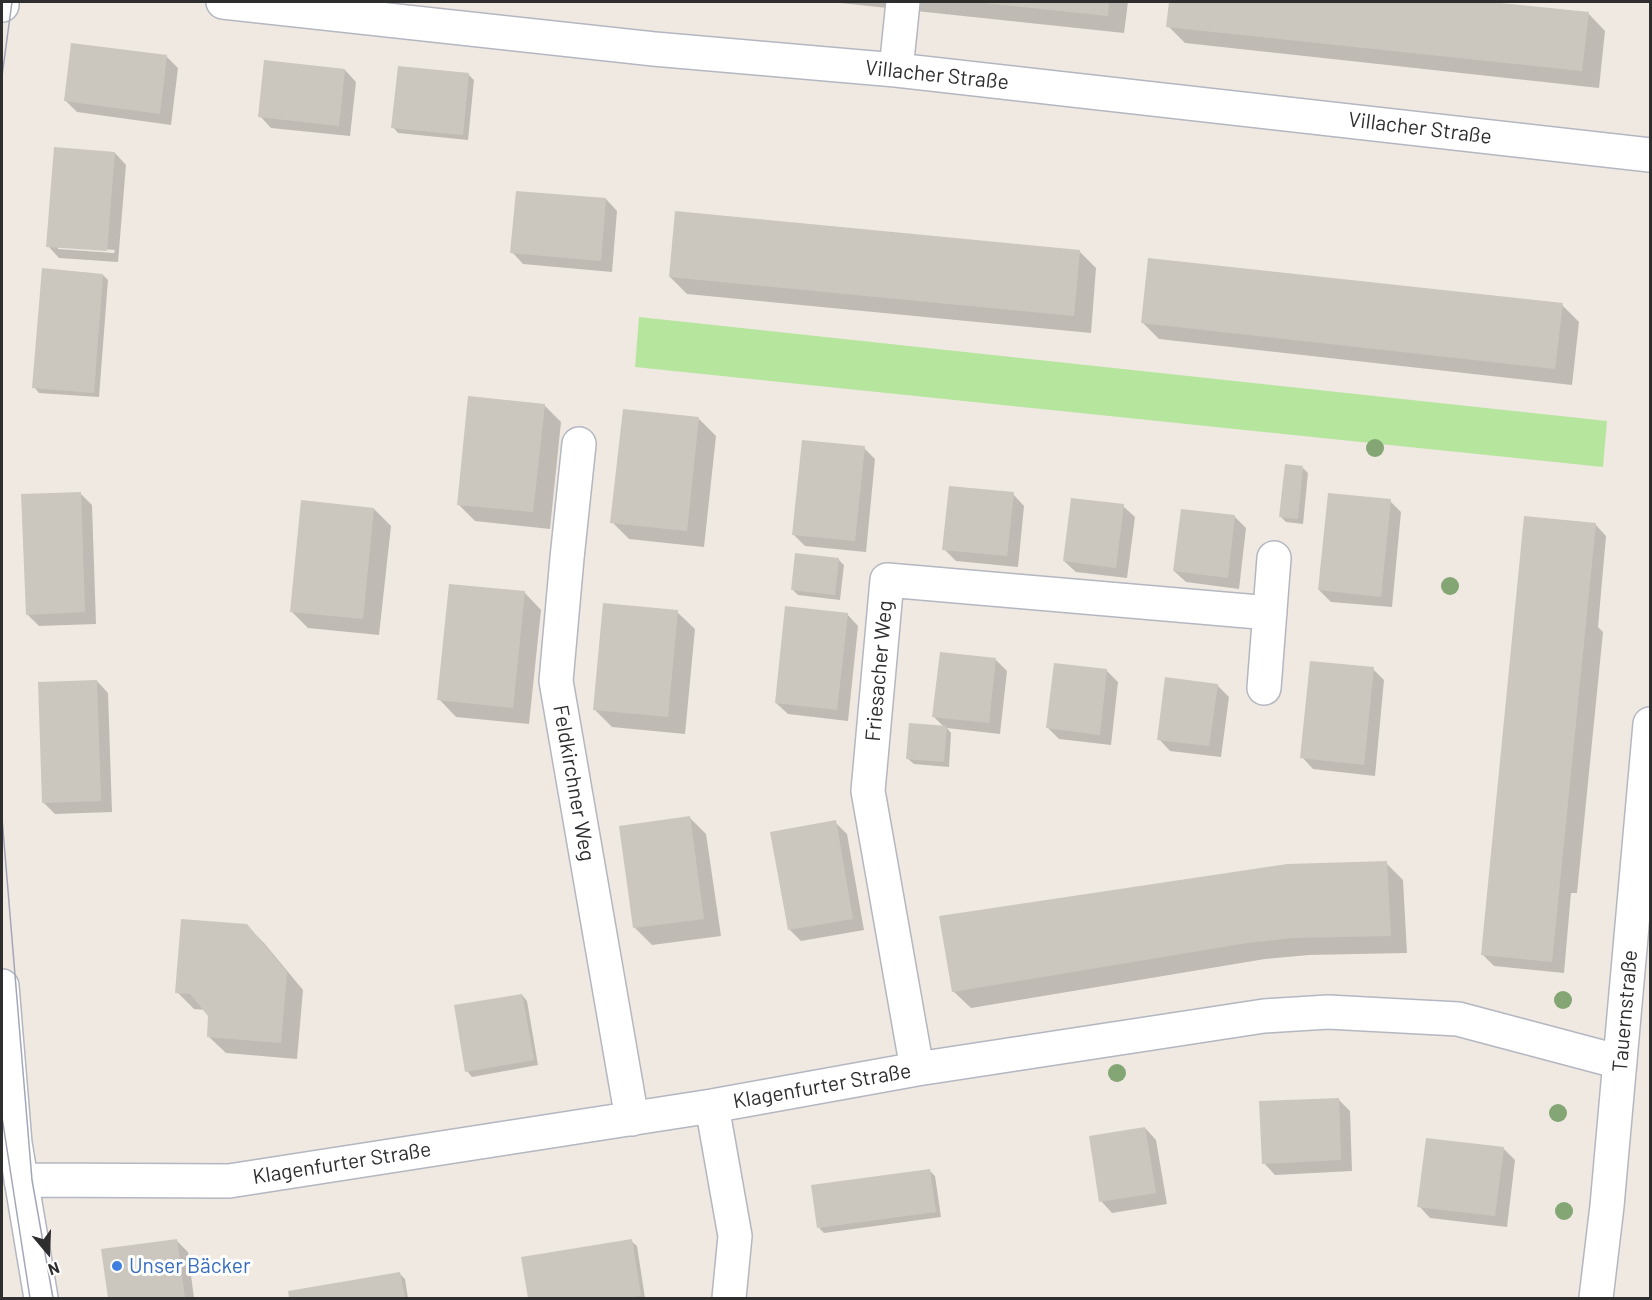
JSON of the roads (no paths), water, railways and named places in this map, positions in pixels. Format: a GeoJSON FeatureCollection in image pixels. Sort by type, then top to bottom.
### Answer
{"type":"FeatureCollection","features":[{"type":"Feature","properties":{"kind":"street","name":"Villacher Straße"},"geometry":{"type":"LineString","coordinates":[[223,2],[654,49],[896,70],[1650,155]]}},
{"type":"Feature","properties":{"kind":"street"},"geometry":{"type":"LineString","coordinates":[[896,70],[903,2]]}},
{"type":"Feature","properties":{"kind":"street","name":"Feldkirchner Weg"},"geometry":{"type":"LineString","coordinates":[[579,444],[556,681],[632,1119]]}},
{"type":"Feature","properties":{"kind":"street"},"geometry":{"type":"LineString","coordinates":[[1264,688],[1274,558]]}},
{"type":"Feature","properties":{"kind":"street","name":"Friesacher Weg"},"geometry":{"type":"LineString","coordinates":[[917,1069],[868,791],[887,580],[1270,613]]}},
{"type":"Feature","properties":{"kind":"street","name":"Tauernstraße"},"geometry":{"type":"LineString","coordinates":[[1596,1299],[1608,1206],[1650,724]]}},
{"type":"Feature","properties":{"kind":"street"},"geometry":{"type":"LineString","coordinates":[[2,986],[8,1144],[21,1181],[41,1299]]}},
{"type":"Feature","properties":{"kind":"street","name":"Klagenfurter Straße"},"geometry":{"type":"LineString","coordinates":[[21,1181],[230,1181],[712,1106],[917,1069],[1263,1016],[1328,1012],[1458,1019],[1620,1062]]}},
{"type":"Feature","properties":{"kind":"street"},"geometry":{"type":"LineString","coordinates":[[712,1106],[735,1236],[729,1299]]}},
{"type":"Feature","properties":{"kind":"tram line"},"geometry":{"type":"LineString","coordinates":[[2,76],[12,2]]}},
{"type":"Feature","properties":{"kind":"tram line"},"geometry":{"type":"LineString","coordinates":[[2,818],[32,1180],[53,1298]]}},
{"type":"Feature","properties":{"kind":"tram line"},"geometry":{"type":"LineString","coordinates":[[2,1117],[30,1298]]}},
{"type":"Feature","properties":{"kind":"place","name":"Unser Bäcker"},"geometry":{"type":"Point","coordinates":[117,1266]}}]}
